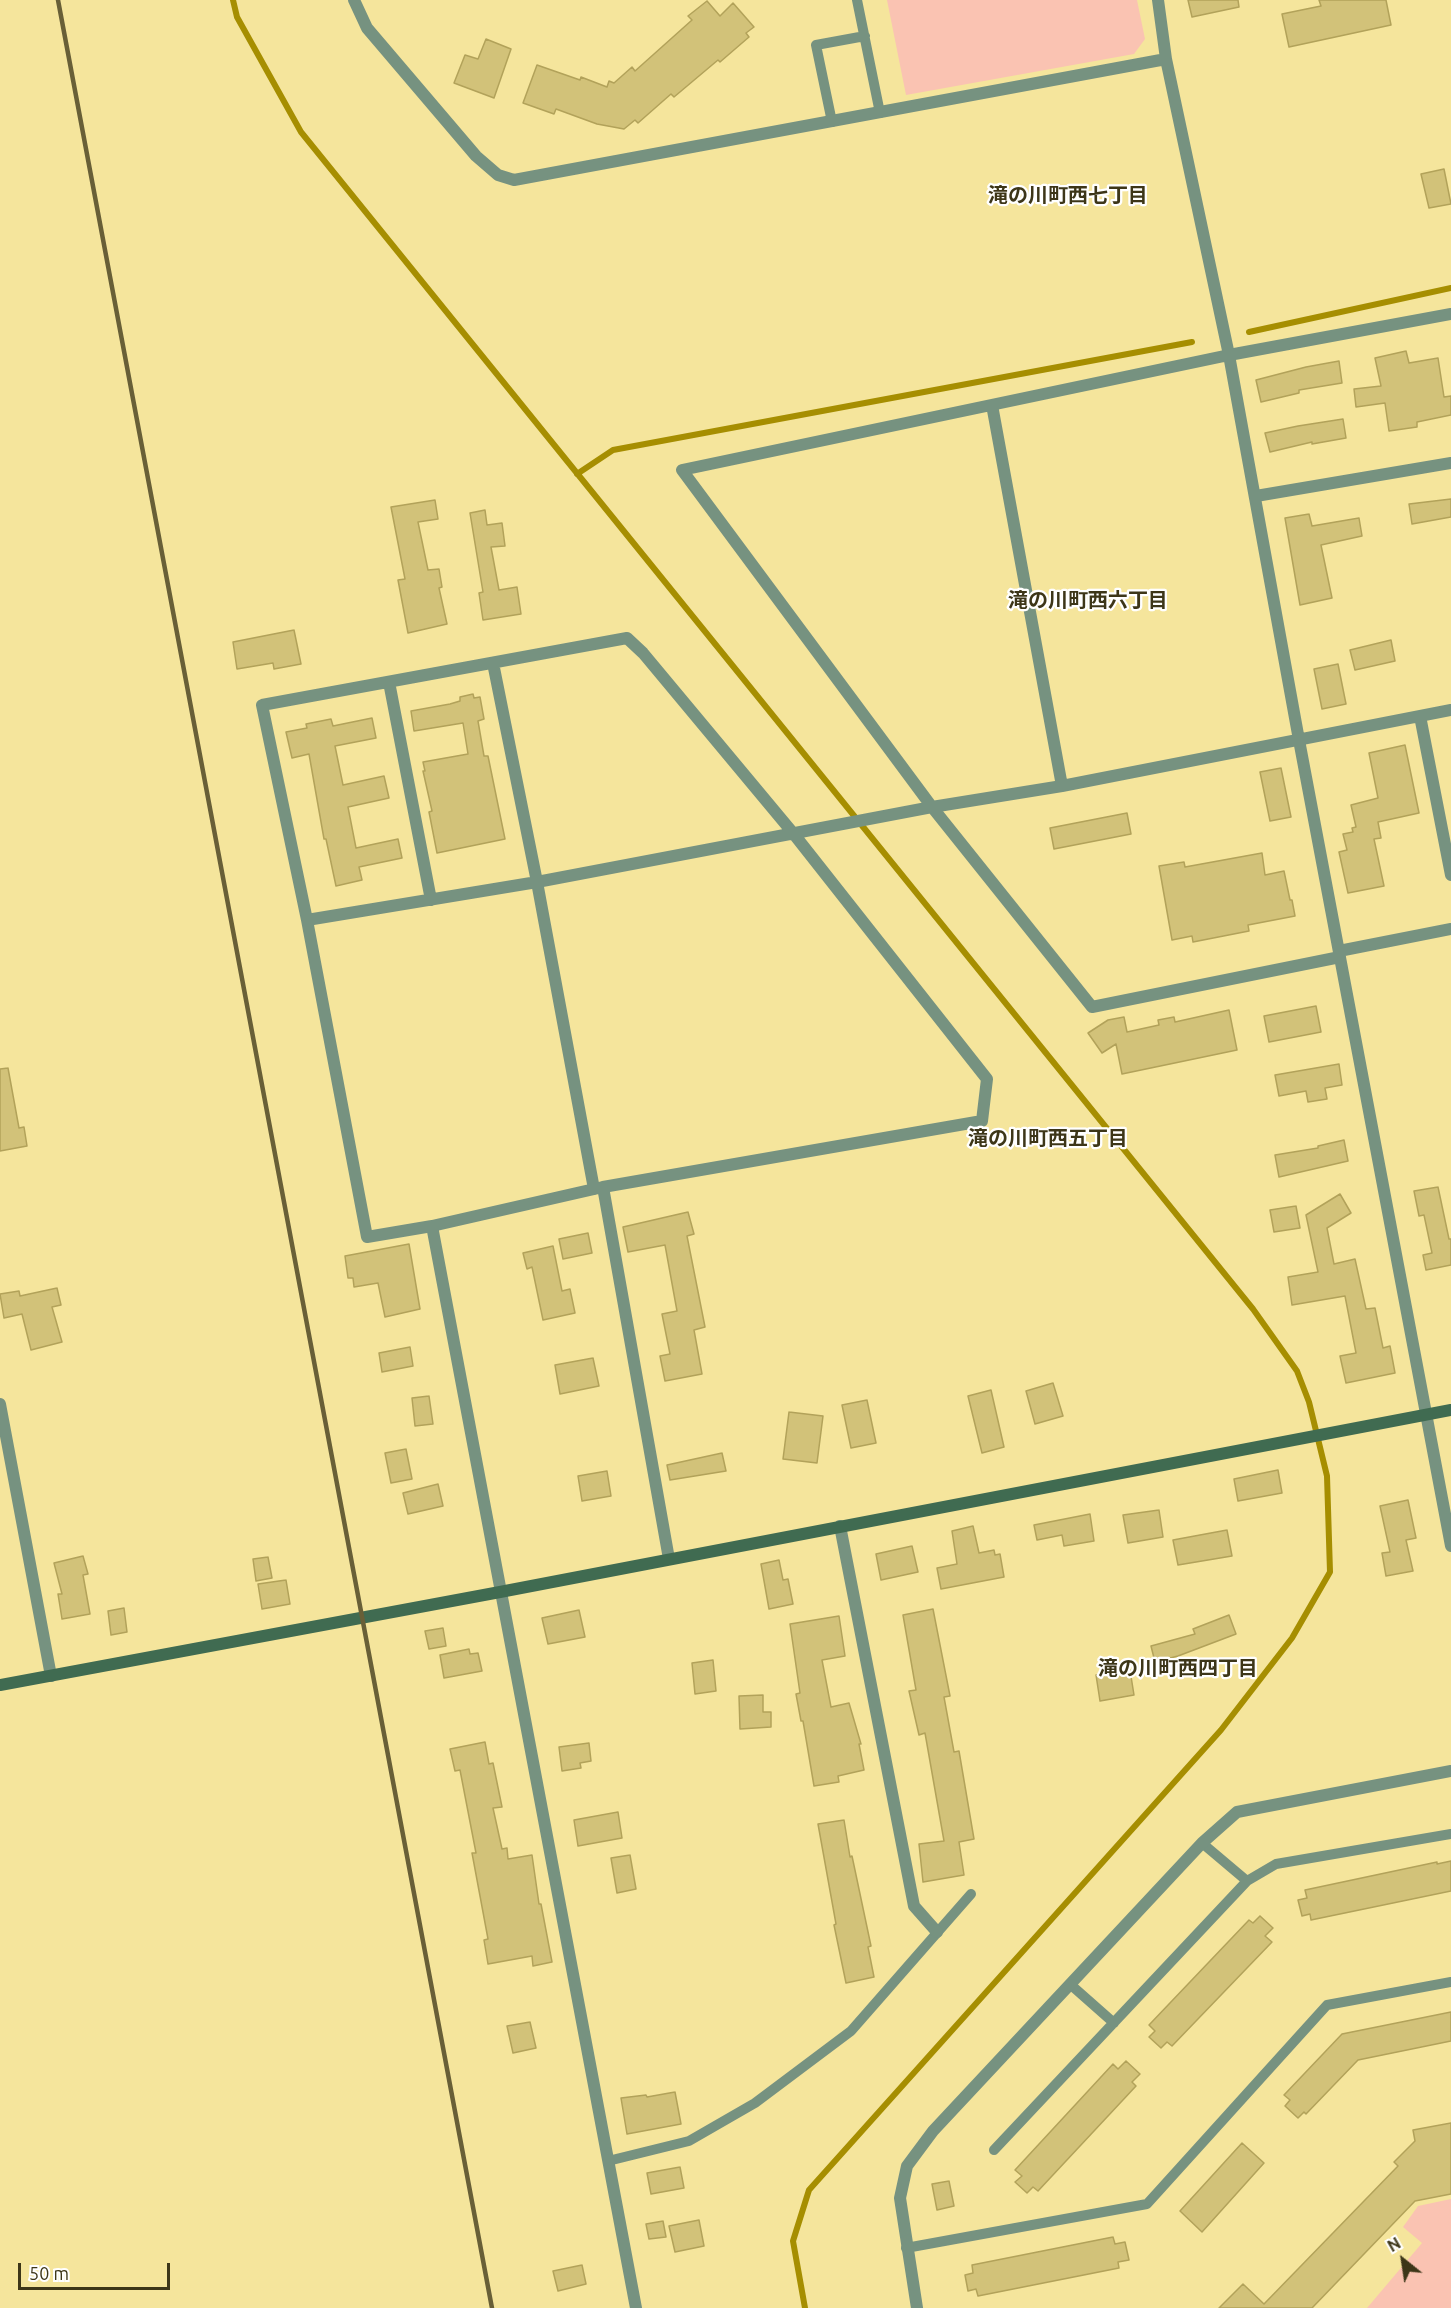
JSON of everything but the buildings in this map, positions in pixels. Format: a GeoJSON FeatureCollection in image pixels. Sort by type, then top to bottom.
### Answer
{"type":"FeatureCollection","features":[{"type":"Feature","properties":{"kind":"street"},"geometry":{"type":"LineString","coordinates":[[354,0],[367,28],[476,156],[498,175],[514,180],[1166,59]]}},
{"type":"Feature","properties":{"kind":"street"},"geometry":{"type":"LineString","coordinates":[[1158,0],[1166,59],[1229,355],[1256,496],[1299,740],[1451,1546]]}},
{"type":"Feature","properties":{"kind":"street"},"geometry":{"type":"LineString","coordinates":[[1451,314],[1229,355],[682,470],[932,807],[1092,1008],[1451,930]]}},
{"type":"Feature","properties":{"kind":"street"},"geometry":{"type":"LineString","coordinates":[[992,405],[1062,786]]}},
{"type":"Feature","properties":{"kind":"street"},"geometry":{"type":"LineString","coordinates":[[1256,496],[1451,463]]}},
{"type":"Feature","properties":{"kind":"street"},"geometry":{"type":"LineString","coordinates":[[627,638],[643,653],[793,833],[987,1079],[982,1121],[598,1188],[432,1226],[367,1237],[307,920],[262,705],[390,682],[627,638]]}},
{"type":"Feature","properties":{"kind":"street"},"geometry":{"type":"LineString","coordinates":[[493,663],[598,1188],[669,1559]]}},
{"type":"Feature","properties":{"kind":"street"},"geometry":{"type":"LineString","coordinates":[[390,682],[431,900]]}},
{"type":"Feature","properties":{"kind":"street"},"geometry":{"type":"LineString","coordinates":[[307,920],[537,882],[932,807],[1062,786],[1451,710]]}},
{"type":"Feature","properties":{"kind":"street"},"geometry":{"type":"LineString","coordinates":[[1420,716],[1451,872]]}},
{"type":"Feature","properties":{"kind":"street"},"geometry":{"type":"LineString","coordinates":[[432,1226],[636,2308]]}},
{"type":"Feature","properties":{"kind":"street"},"geometry":{"type":"LineString","coordinates":[[0,1404],[51,1676]]}},
{"type":"Feature","properties":{"kind":"street"},"geometry":{"type":"LineString","coordinates":[[0,1685],[1451,1410]]}},
{"type":"Feature","properties":{"kind":"street"},"geometry":{"type":"LineString","coordinates":[[840,1526],[914,1906],[937,1932]]}},
{"type":"Feature","properties":{"kind":"street"},"geometry":{"type":"LineString","coordinates":[[917,2308],[900,2198],[907,2166],[933,2131],[1202,1844],[1237,1812],[1451,1771]]}},
{"type":"Feature","properties":{"kind":"lane"},"geometry":{"type":"LineString","coordinates":[[857,0],[880,113]]}},
{"type":"Feature","properties":{"kind":"lane"},"geometry":{"type":"LineString","coordinates":[[832,122],[816,45],[865,36]]}},
{"type":"Feature","properties":{"kind":"lane"},"geometry":{"type":"LineString","coordinates":[[994,2150],[1247,1881],[1276,1864],[1451,1834]]}},
{"type":"Feature","properties":{"kind":"lane"},"geometry":{"type":"LineString","coordinates":[[1202,1844],[1247,1881]]}},
{"type":"Feature","properties":{"kind":"lane"},"geometry":{"type":"LineString","coordinates":[[608,2161],[689,2141],[755,2103],[851,2031],[971,1894]]}},
{"type":"Feature","properties":{"kind":"lane"},"geometry":{"type":"LineString","coordinates":[[906,2248],[1147,2204],[1327,2005],[1451,1982]]}},
{"type":"Feature","properties":{"kind":"lane"},"geometry":{"type":"LineString","coordinates":[[1071,1985],[1114,2023]]}},
{"type":"Feature","properties":{"kind":"shaded area"},"geometry":{"type":"Polygon","coordinates":[[[887,0],[1137,0],[1145,39],[1134,54],[906,95],[887,0]]]}},
{"type":"Feature","properties":{"kind":"shaded area"},"geometry":{"type":"Polygon","coordinates":[[[1451,2199],[1451,2308],[1367,2308],[1422,2243],[1403,2227],[1418,2206],[1451,2199]]]}},
{"type":"Feature","properties":{"kind":"waterway"},"geometry":{"type":"LineString","coordinates":[[233,0],[237,17],[301,132],[1253,1309],[1297,1371],[1309,1402],[1327,1476],[1330,1572],[1292,1638],[1221,1730],[809,2190],[793,2241],[805,2308]]}},
{"type":"Feature","properties":{"kind":"waterway"},"geometry":{"type":"LineString","coordinates":[[1249,332],[1451,288]]}},
{"type":"Feature","properties":{"kind":"waterway"},"geometry":{"type":"LineString","coordinates":[[577,474],[613,450],[1192,342]]}},
{"type":"Feature","properties":{"kind":"railway"},"geometry":{"type":"LineString","coordinates":[[58,0],[492,2308]]}},
{"type":"Feature","properties":{"kind":"district","name":"滝の川町西七丁目"},"geometry":{"type":"Point","coordinates":[1068,195]}},
{"type":"Feature","properties":{"kind":"district","name":"滝の川町西六丁目"},"geometry":{"type":"Point","coordinates":[1088,600]}},
{"type":"Feature","properties":{"kind":"district","name":"滝の川町西五丁目"},"geometry":{"type":"Point","coordinates":[1048,1138]}},
{"type":"Feature","properties":{"kind":"district","name":"滝の川町西四丁目"},"geometry":{"type":"Point","coordinates":[1178,1668]}}]}
